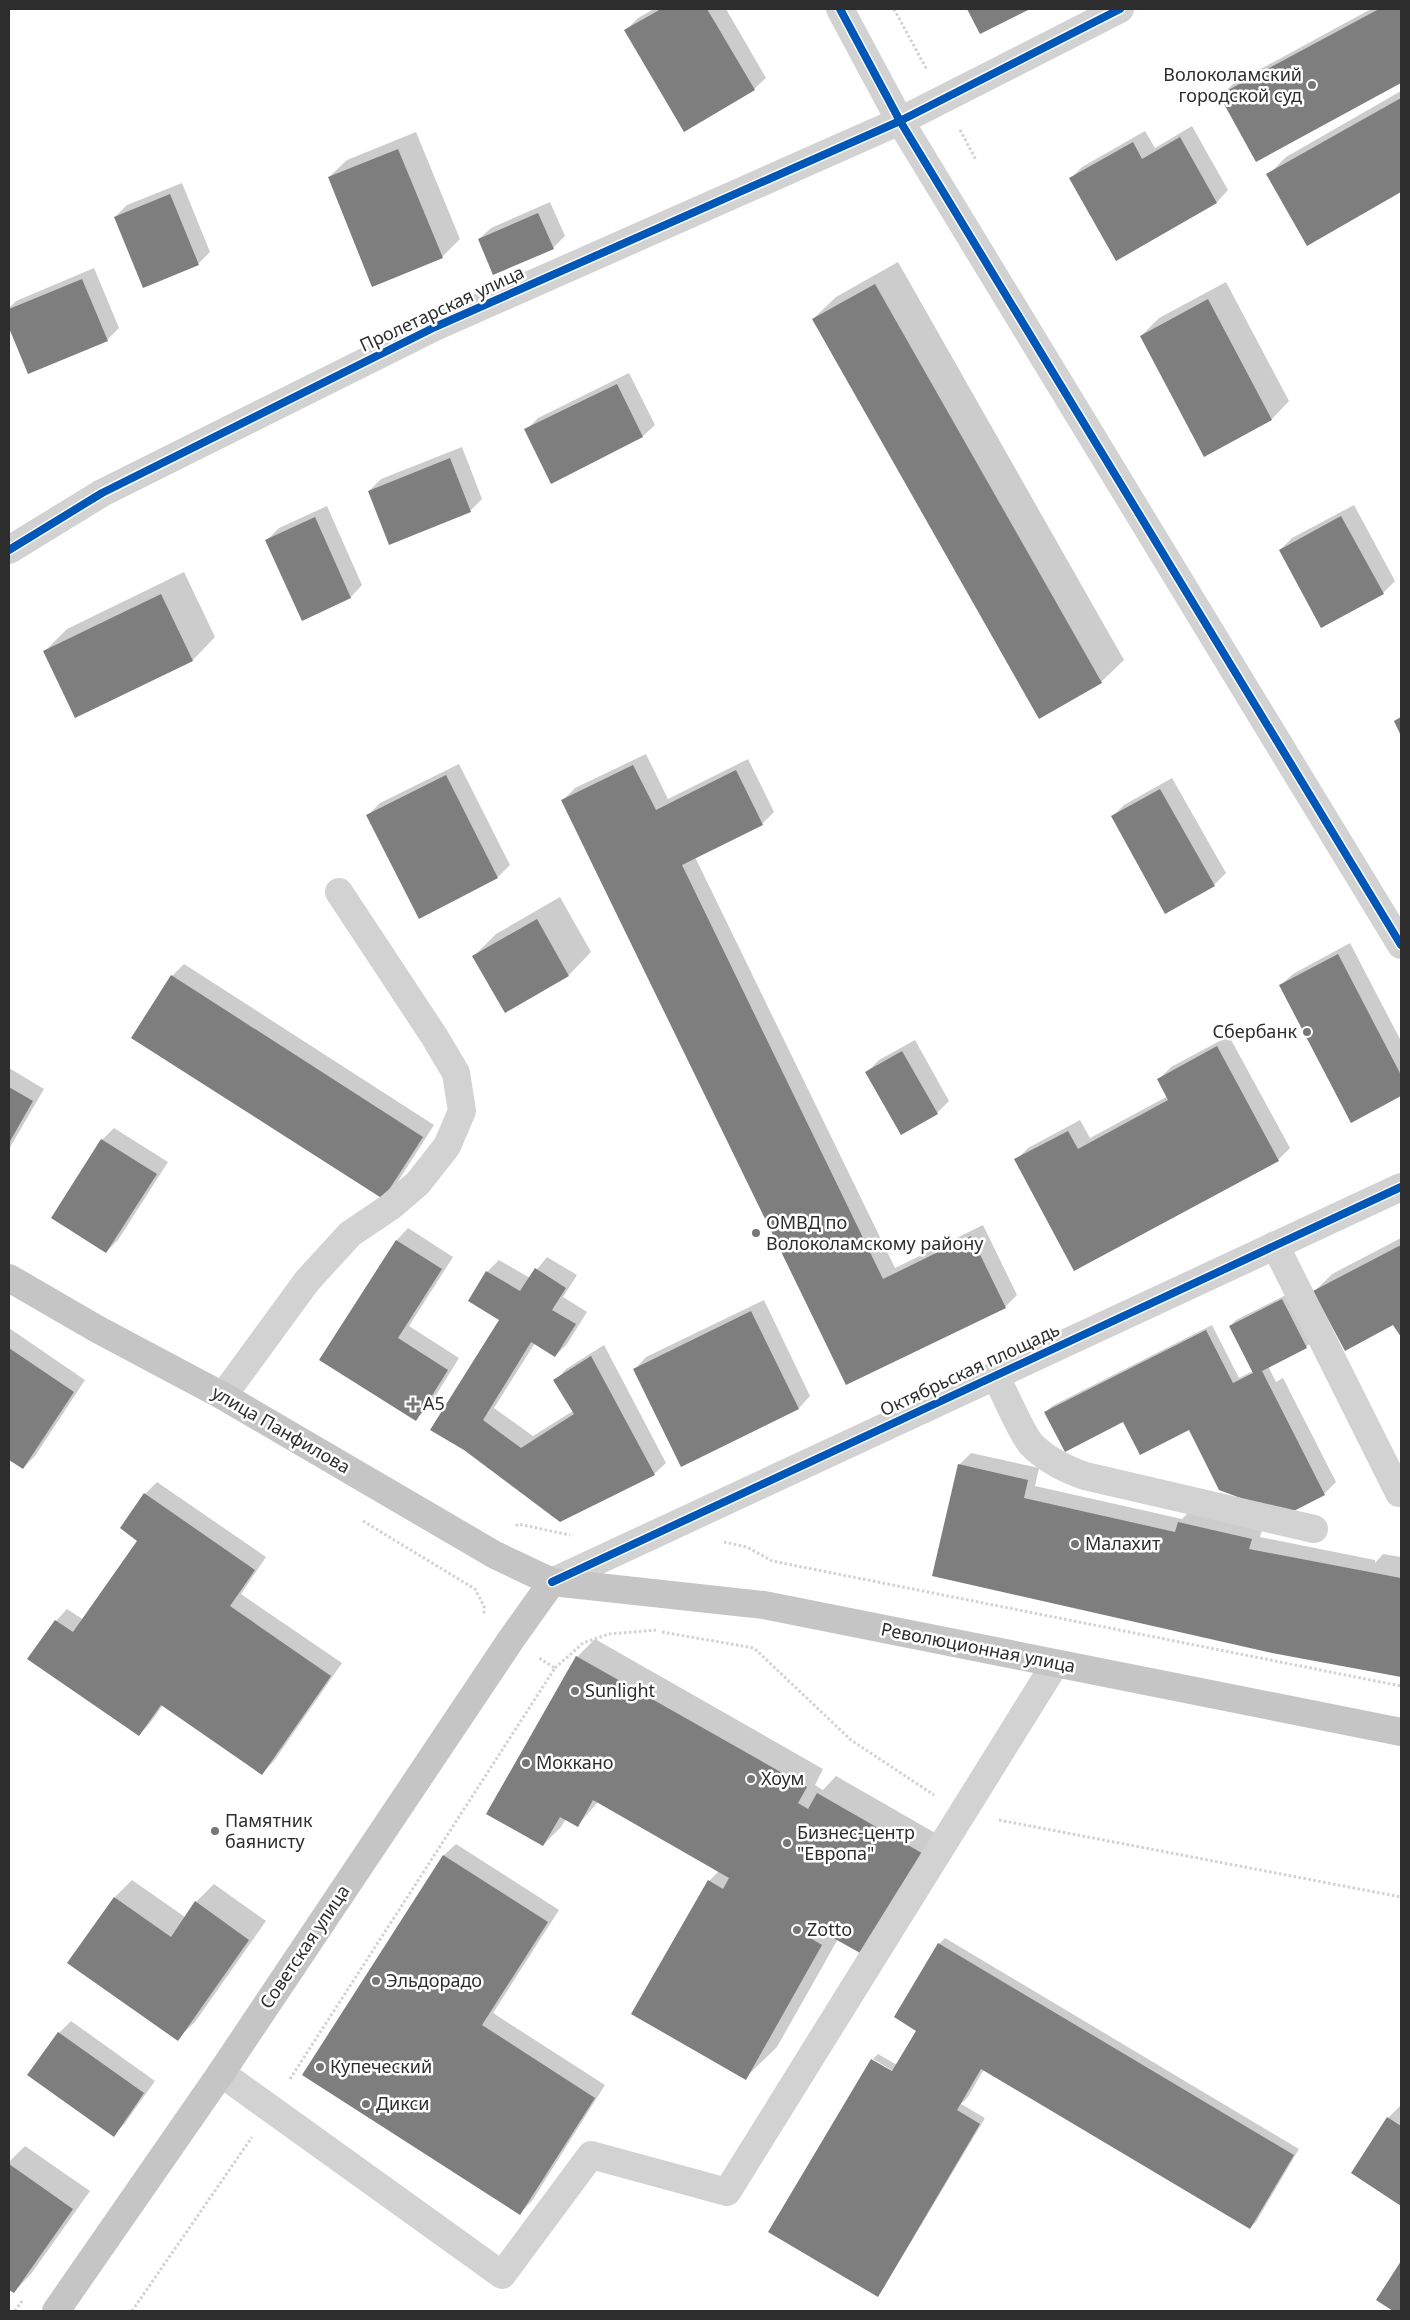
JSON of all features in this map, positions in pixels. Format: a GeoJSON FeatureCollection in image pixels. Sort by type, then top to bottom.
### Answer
{"type":"FeatureCollection","features":[{"type":"Feature","properties":{"kind":"main road","name":"улица Панфилова"},"geometry":{"type":"LineString","coordinates":[[9,1278],[97,1329],[223,1396],[495,1555],[552,1582]]}},
{"type":"Feature","properties":{"kind":"main road","name":"Советская улица"},"geometry":{"type":"LineString","coordinates":[[56,2311],[221,2073],[510,1641],[552,1582]]}},
{"type":"Feature","properties":{"kind":"main road","name":"Революционная улица"},"geometry":{"type":"LineString","coordinates":[[552,1582],[764,1605],[1401,1732]]}},
{"type":"Feature","properties":{"kind":"street"},"geometry":{"type":"LineString","coordinates":[[840,9],[900,121],[1401,945]]}},
{"type":"Feature","properties":{"kind":"street","name":"Пролетарская улица"},"geometry":{"type":"LineString","coordinates":[[9,550],[102,493],[435,327],[900,121],[1120,9]]}},
{"type":"Feature","properties":{"kind":"street"},"geometry":{"type":"LineString","coordinates":[[223,1396],[307,1281],[350,1234],[390,1207],[418,1183],[447,1146],[462,1111],[456,1073],[434,1036],[339,892]]}},
{"type":"Feature","properties":{"kind":"street","name":"Октябрьская площадь"},"geometry":{"type":"LineString","coordinates":[[552,1582],[995,1374],[1401,1187]]}},
{"type":"Feature","properties":{"kind":"street"},"geometry":{"type":"LineString","coordinates":[[1275,1246],[1399,1493]]}},
{"type":"Feature","properties":{"kind":"street"},"geometry":{"type":"LineString","coordinates":[[995,1374],[1030,1443],[1048,1459],[1066,1469],[1085,1476],[1314,1529]]}},
{"type":"Feature","properties":{"kind":"street"},"geometry":{"type":"LineString","coordinates":[[221,2073],[502,2275],[591,2156],[728,2192],[1055,1664]]}},
{"type":"Feature","properties":{"kind":"path"},"geometry":{"type":"LineString","coordinates":[[894,9],[943,99]]}},
{"type":"Feature","properties":{"kind":"path"},"geometry":{"type":"LineString","coordinates":[[357,1518],[475,1589],[484,1606],[485,1625],[555,1668]]}},
{"type":"Feature","properties":{"kind":"path"},"geometry":{"type":"LineString","coordinates":[[475,1589],[495,1555],[518,1524],[574,1536]]}},
{"type":"Feature","properties":{"kind":"path"},"geometry":{"type":"LineString","coordinates":[[719,1541],[747,1547],[772,1561],[1401,1686]]}},
{"type":"Feature","properties":{"kind":"path"},"geometry":{"type":"LineString","coordinates":[[132,2311],[271,2109],[555,1668],[584,1643],[609,1634],[656,1630],[754,1648],[851,1740],[962,1813],[1401,1898]]}},
{"type":"Feature","properties":{"kind":"building"},"geometry":{"type":"Polygon","coordinates":[[[661,9],[707,9],[755,90],[684,132],[624,30],[661,9]]]}},
{"type":"Feature","properties":{"kind":"building"},"geometry":{"type":"Polygon","coordinates":[[[967,9],[1030,9],[980,34],[967,9]]]}},
{"type":"Feature","properties":{"kind":"building"},"geometry":{"type":"Polygon","coordinates":[[[1379,9],[1401,9],[1401,83],[1256,162],[1219,95],[1379,9]]]}},
{"type":"Feature","properties":{"kind":"building"},"geometry":{"type":"Polygon","coordinates":[[[1401,98],[1401,192],[1307,246],[1266,174],[1401,98]]]}},
{"type":"Feature","properties":{"kind":"building"},"geometry":{"type":"Polygon","coordinates":[[[1180,137],[1217,203],[1116,261],[1069,178],[1133,142],[1142,159],[1180,137]]]}},
{"type":"Feature","properties":{"kind":"building"},"geometry":{"type":"Polygon","coordinates":[[[398,149],[443,258],[372,287],[328,177],[398,149]]]}},
{"type":"Feature","properties":{"kind":"building"},"geometry":{"type":"Polygon","coordinates":[[[170,194],[199,265],[143,288],[114,217],[170,194]]]}},
{"type":"Feature","properties":{"kind":"building"},"geometry":{"type":"Polygon","coordinates":[[[538,213],[554,249],[493,275],[478,239],[538,213]]]}},
{"type":"Feature","properties":{"kind":"building"},"geometry":{"type":"Polygon","coordinates":[[[82,279],[108,341],[28,374],[9,328],[9,309],[82,279]]]}},
{"type":"Feature","properties":{"kind":"building"},"geometry":{"type":"Polygon","coordinates":[[[875,284],[1102,683],[1039,719],[812,319],[875,284]]]}},
{"type":"Feature","properties":{"kind":"building"},"geometry":{"type":"Polygon","coordinates":[[[1208,299],[1272,420],[1204,457],[1140,336],[1208,299]]]}},
{"type":"Feature","properties":{"kind":"building"},"geometry":{"type":"Polygon","coordinates":[[[617,384],[643,437],[551,484],[524,429],[617,384]]]}},
{"type":"Feature","properties":{"kind":"building"},"geometry":{"type":"Polygon","coordinates":[[[450,458],[471,512],[389,545],[368,491],[450,458]]]}},
{"type":"Feature","properties":{"kind":"building"},"geometry":{"type":"Polygon","coordinates":[[[1341,516],[1384,594],[1321,628],[1279,550],[1341,516]]]}},
{"type":"Feature","properties":{"kind":"building"},"geometry":{"type":"Polygon","coordinates":[[[315,517],[351,598],[302,621],[265,540],[315,517]]]}},
{"type":"Feature","properties":{"kind":"building"},"geometry":{"type":"Polygon","coordinates":[[[161,594],[193,661],[75,718],[43,651],[161,594]]]}},
{"type":"Feature","properties":{"kind":"building"},"geometry":{"type":"Polygon","coordinates":[[[1401,717],[1401,736],[1394,721],[1401,717]]]}},
{"type":"Feature","properties":{"kind":"building"},"geometry":{"type":"Polygon","coordinates":[[[633,765],[656,810],[736,770],[763,825],[682,865],[883,1279],[971,1236],[1006,1308],[846,1385],[561,800],[633,765]]]}},
{"type":"Feature","properties":{"kind":"building"},"geometry":{"type":"Polygon","coordinates":[[[446,775],[498,878],[419,919],[366,815],[446,775]]]}},
{"type":"Feature","properties":{"kind":"building"},"geometry":{"type":"Polygon","coordinates":[[[1160,789],[1215,886],[1165,914],[1111,816],[1160,789]]]}},
{"type":"Feature","properties":{"kind":"building"},"geometry":{"type":"Polygon","coordinates":[[[537,919],[569,976],[505,1013],[472,956],[537,919]]]}},
{"type":"Feature","properties":{"kind":"building"},"geometry":{"type":"Polygon","coordinates":[[[1338,954],[1401,1075],[1401,1096],[1351,1123],[1279,985],[1338,954]]]}},
{"type":"Feature","properties":{"kind":"building"},"geometry":{"type":"Polygon","coordinates":[[[171,975],[423,1137],[383,1199],[131,1038],[171,975]]]}},
{"type":"Feature","properties":{"kind":"building"},"geometry":{"type":"Polygon","coordinates":[[[1217,1046],[1279,1161],[1074,1271],[1014,1159],[1068,1131],[1078,1149],[1168,1100],[1157,1079],[1217,1046]]]}},
{"type":"Feature","properties":{"kind":"building"},"geometry":{"type":"Polygon","coordinates":[[[902,1051],[938,1114],[901,1135],[865,1072],[902,1051]]]}},
{"type":"Feature","properties":{"kind":"building"},"geometry":{"type":"Polygon","coordinates":[[[9,1087],[33,1101],[9,1143],[9,1087]]]}},
{"type":"Feature","properties":{"kind":"building"},"geometry":{"type":"Polygon","coordinates":[[[101,1139],[157,1174],[106,1253],[51,1218],[101,1139]]]}},
{"type":"Feature","properties":{"kind":"building"},"geometry":{"type":"Polygon","coordinates":[[[396,1240],[442,1269],[398,1338],[448,1370],[416,1421],[319,1360],[396,1240]]]}},
{"type":"Feature","properties":{"kind":"building"},"geometry":{"type":"Polygon","coordinates":[[[1401,1245],[1401,1337],[1393,1325],[1345,1351],[1313,1291],[1401,1245]]]}},
{"type":"Feature","properties":{"kind":"building"},"geometry":{"type":"Polygon","coordinates":[[[535,1268],[566,1288],[552,1310],[576,1324],[555,1357],[531,1342],[483,1420],[521,1448],[574,1414],[553,1380],[591,1356],[655,1475],[560,1522],[464,1450],[430,1430],[499,1320],[468,1301],[486,1271],[520,1291],[535,1268]]]}},
{"type":"Feature","properties":{"kind":"building"},"geometry":{"type":"Polygon","coordinates":[[[1282,1299],[1307,1348],[1262,1371],[1325,1495],[1286,1515],[1219,1490],[1189,1430],[1140,1455],[1123,1422],[1065,1452],[1044,1412],[1206,1330],[1233,1383],[1253,1373],[1229,1326],[1282,1299]]]}},
{"type":"Feature","properties":{"kind":"building"},"geometry":{"type":"Polygon","coordinates":[[[751,1311],[799,1409],[681,1467],[633,1369],[751,1311]]]}},
{"type":"Feature","properties":{"kind":"building"},"geometry":{"type":"Polygon","coordinates":[[[9,1348],[74,1392],[23,1469],[9,1460],[9,1348]]]}},
{"type":"Feature","properties":{"kind":"building"},"geometry":{"type":"Polygon","coordinates":[[[958,1464],[1028,1480],[1024,1498],[1175,1532],[1178,1522],[1252,1539],[1249,1549],[1401,1578],[1401,1677],[1272,1653],[932,1576],[958,1464]]]}},
{"type":"Feature","properties":{"kind":"building"},"geometry":{"type":"Polygon","coordinates":[[[144,1493],[255,1570],[230,1606],[331,1676],[262,1775],[161,1705],[139,1736],[27,1659],[55,1620],[73,1632],[137,1541],[120,1528],[144,1493]]]}},
{"type":"Feature","properties":{"kind":"building"},"geometry":{"type":"Polygon","coordinates":[[[576,1656],[807,1787],[798,1803],[808,1809],[817,1793],[927,1856],[869,1958],[812,1926],[807,1936],[822,1945],[746,2080],[631,2014],[708,1880],[723,1889],[729,1878],[593,1800],[578,1827],[560,1817],[543,1846],[486,1814],[576,1656]]]}},
{"type":"Feature","properties":{"kind":"building"},"geometry":{"type":"Polygon","coordinates":[[[443,1855],[548,1922],[482,2025],[595,2098],[520,2215],[302,2075],[443,1855]]]}},
{"type":"Feature","properties":{"kind":"building"},"geometry":{"type":"Polygon","coordinates":[[[114,1897],[171,1937],[195,1901],[249,1940],[178,2041],[67,1963],[114,1897]]]}},
{"type":"Feature","properties":{"kind":"building"},"geometry":{"type":"Polygon","coordinates":[[[938,1943],[1294,2155],[1250,2229],[981,2069],[957,2110],[980,2124],[878,2297],[768,2232],[871,2059],[892,2071],[916,2031],[894,2017],[938,1943]]]}},
{"type":"Feature","properties":{"kind":"building"},"geometry":{"type":"Polygon","coordinates":[[[58,2032],[144,2093],[114,2137],[27,2075],[58,2032]]]}},
{"type":"Feature","properties":{"kind":"building"},"geometry":{"type":"Polygon","coordinates":[[[1387,2117],[1401,2126],[1401,2206],[1351,2173],[1387,2117]]]}},
{"type":"Feature","properties":{"kind":"building"},"geometry":{"type":"Polygon","coordinates":[[[9,2164],[73,2209],[14,2293],[9,2290],[9,2164]]]}},
{"type":"Feature","properties":{"kind":"building"},"geometry":{"type":"Polygon","coordinates":[[[1401,2261],[1401,2311],[1393,2311],[1376,2300],[1401,2261]]]}},
{"type":"Feature","properties":{"kind":"cycle path"},"geometry":{"type":"LineString","coordinates":[[840,9],[900,121],[1401,945]]}},
{"type":"Feature","properties":{"kind":"cycle path"},"geometry":{"type":"LineString","coordinates":[[9,550],[102,493],[435,327],[900,121],[1120,9]]}},
{"type":"Feature","properties":{"kind":"cycle path"},"geometry":{"type":"LineString","coordinates":[[552,1582],[1401,1187]]}},
{"type":"Feature","properties":{"kind":"place","name":"Волоколамский городской суд"},"geometry":{"type":"Point","coordinates":[1312,85]}},
{"type":"Feature","properties":{"kind":"place","name":"Сбербанк"},"geometry":{"type":"Point","coordinates":[1307,1032]}},
{"type":"Feature","properties":{"kind":"place","name":"ОМВД по Волоколамскому району"},"geometry":{"type":"Point","coordinates":[756,1233]}},
{"type":"Feature","properties":{"kind":"place","name":"А5"},"geometry":{"type":"Point","coordinates":[413,1404]}},
{"type":"Feature","properties":{"kind":"place","name":"Малахит"},"geometry":{"type":"Point","coordinates":[1075,1544]}},
{"type":"Feature","properties":{"kind":"place","name":"Sunlight"},"geometry":{"type":"Point","coordinates":[575,1691]}},
{"type":"Feature","properties":{"kind":"place","name":"Моккано"},"geometry":{"type":"Point","coordinates":[526,1763]}},
{"type":"Feature","properties":{"kind":"place","name":"Хоум"},"geometry":{"type":"Point","coordinates":[751,1779]}},
{"type":"Feature","properties":{"kind":"place","name":"Памятник баянисту"},"geometry":{"type":"Point","coordinates":[215,1831]}},
{"type":"Feature","properties":{"kind":"place","name":"Бизнес-центр \"Европа\""},"geometry":{"type":"Point","coordinates":[787,1843]}},
{"type":"Feature","properties":{"kind":"place","name":"Zotto"},"geometry":{"type":"Point","coordinates":[797,1930]}},
{"type":"Feature","properties":{"kind":"place","name":"Эльдорадо"},"geometry":{"type":"Point","coordinates":[376,1981]}},
{"type":"Feature","properties":{"kind":"place","name":"Купеческий"},"geometry":{"type":"Point","coordinates":[320,2067]}},
{"type":"Feature","properties":{"kind":"place","name":"Дикси"},"geometry":{"type":"Point","coordinates":[366,2104]}}]}
